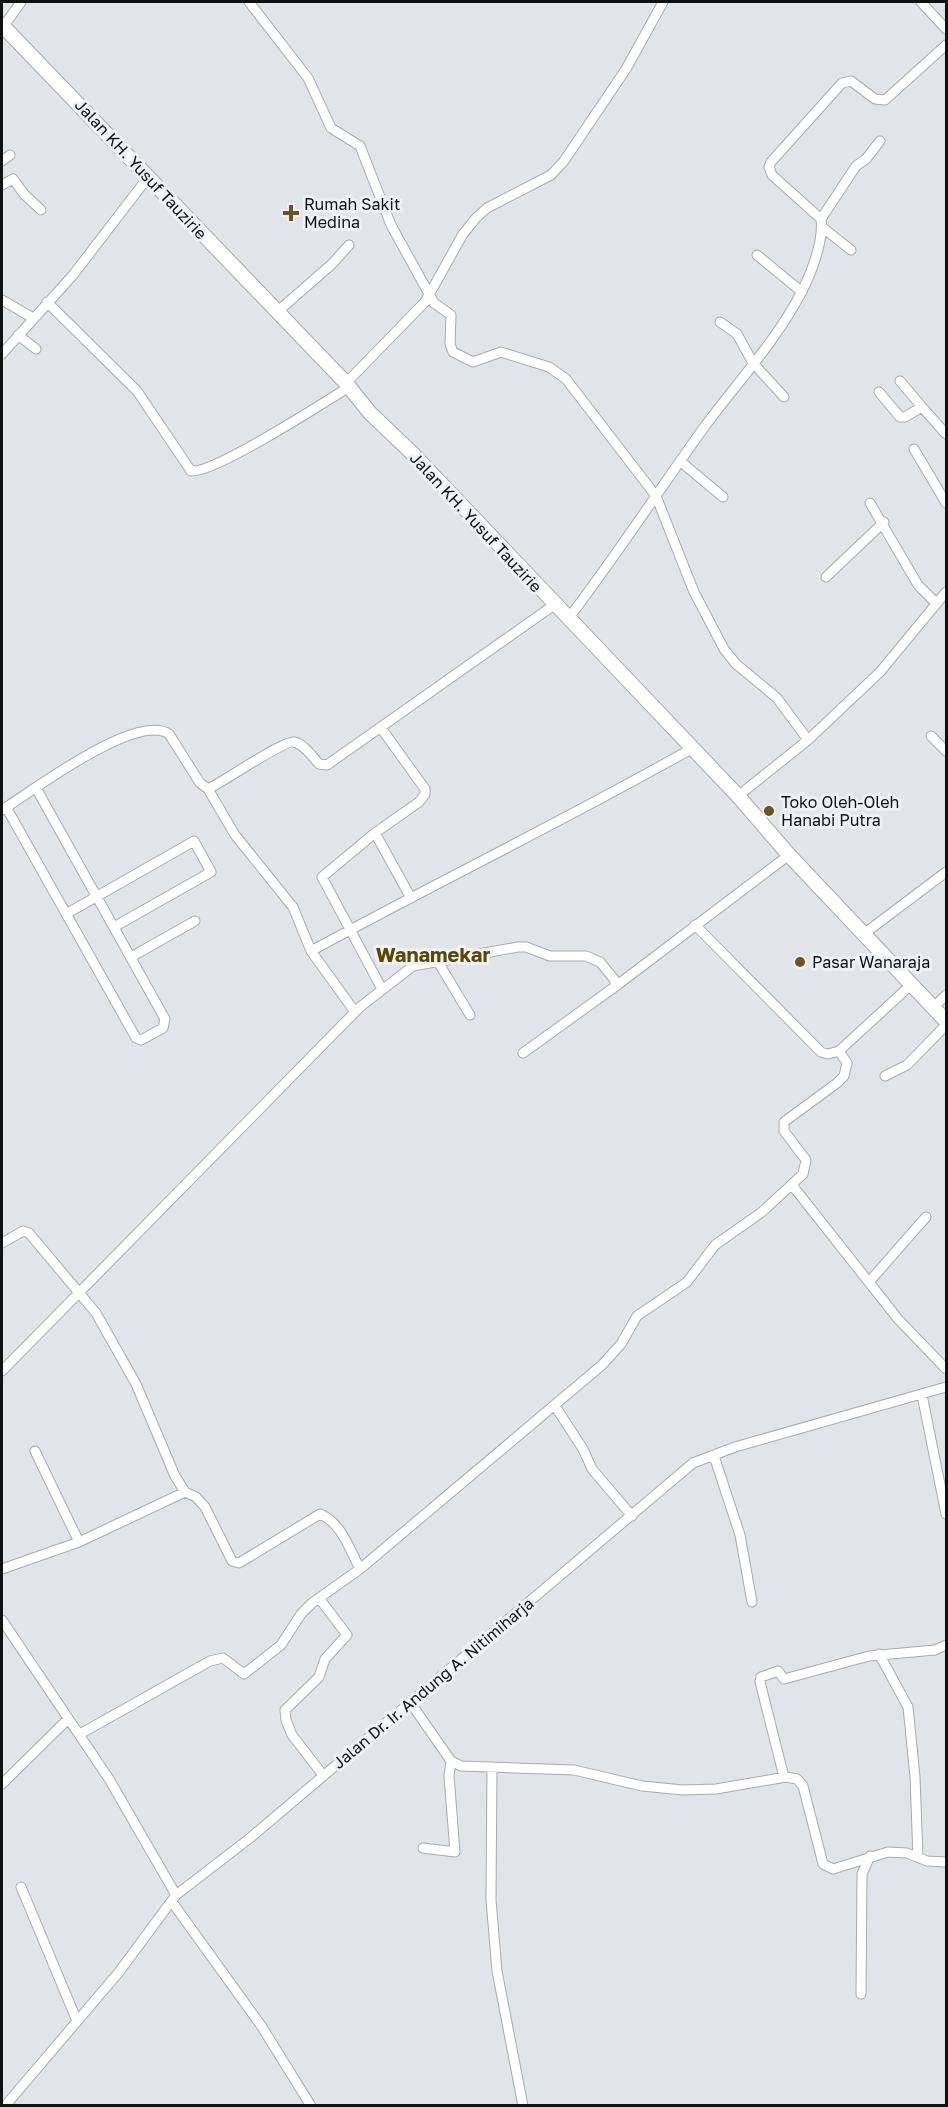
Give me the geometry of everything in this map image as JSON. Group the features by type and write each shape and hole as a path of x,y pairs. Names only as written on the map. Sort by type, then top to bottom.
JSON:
{"main road":[{"name":"Jalan KH. Yusuf Tauzirie","path":"2,26 149,176 347,385 370,413 693,748 789,855 913,983 946,1023"}],"street":[{"path":"2,26 21,2"},
{"path":"249,2 308,78 331,128 360,146 391,225 429,295 437,306 451,315 450,344 458,356 476,361 501,352 558,371 602,424 656,496 694,592 724,649 735,664 777,698 808,740"},
{"path":"47,302 137,391 191,471 201,470 246,447 347,385 429,295 463,234 476,218 487,208 551,175 564,161 626,69 663,2"},
{"path":"921,2 946,29"},
{"path":"851,250 772,175 769,167 771,162 842,83 851,81 875,99 885,100 946,45"},
{"path":"568,619 620,551 680,461 753,363 802,292 821,223 856,166 866,159 880,141"},
{"path":"2,354 73,275 149,176"},
{"path":"2,185 13,179 24,194 41,210"},
{"path":"277,312 332,264 349,245"},
{"path":"757,255 802,292"},
{"path":"2,300 33,318"},
{"path":"720,322 737,334 753,363 784,397"},
{"path":"18,335 36,349"},
{"path":"900,381 945,429"},
{"path":"879,392 900,417 905,417 922,407"},
{"path":"914,449 946,503"},
{"path":"680,461 723,497"},
{"path":"738,796 808,740 880,672 942,600 918,585 884,522 870,503"},
{"path":"826,577 884,522"},
{"path":"208,789 284,743 298,743 318,764 324,765 381,728 554,605"},
{"path":"381,728 425,789 425,794 419,802 375,833 322,876 349,931 382,989"},
{"path":"36,788 166,1024 141,1040 132,1032 4,809 83,756 116,741 158,729 169,734 196,777 208,789 235,835 293,907 311,951 355,1012"},
{"path":"931,736 946,751"},
{"path":"311,951 592,806 693,748"},
{"path":"375,833 411,898"},
{"path":"66,914 194,841 211,872 114,927"},
{"path":"523,1053 789,855"},
{"path":"865,933 946,872"},
{"path":"130,957 195,921"},
{"path":"695,925 821,1052 828,1054 839,1051 913,983"},
{"path":"2,1371 355,1012 413,966 526,947 550,956 586,956 600,962 614,979 616,986"},
{"path":"438,962 470,1015"},
{"path":"934,1007 946,995"},
{"path":"885,1076 907,1065 946,1023"},
{"path":"80,1734 220,1657 242,1673 246,1673 281,1646 301,1614 319,1598 360,1569 613,1355 637,1316 687,1282 715,1245 762,1212 803,1174 806,1160 784,1131 783,1126 788,1118 844,1076 846,1063 839,1051"},
{"path":"792,1185 898,1319 946,1369"},
{"path":"868,1282 926,1217"},
{"path":"2,1243 23,1232 29,1233 96,1313 118,1349 184,1492 196,1497 205,1507 235,1563 239,1563 320,1514 330,1519 341,1533 360,1569"},
{"name":"Jalan Dr. Ir. Andung A. Nitimiharja","path":"5,2106 152,1931 174,1898 250,1838 693,1463 946,1387"},
{"path":"922,1395 946,1514"},
{"path":"555,1406 583,1449 592,1470 632,1516"},
{"path":"35,1451 79,1542"},
{"path":"714,1456 738,1527 752,1602"},
{"path":"2,1569 79,1542 184,1492"},
{"path":"319,1598 347,1635 325,1659 319,1677 288,1706 285,1715 292,1735 323,1775"},
{"path":"2,1620 80,1734 174,1898 262,2026 311,2106"},
{"path":"784,1778 760,1682 761,1677 778,1671 784,1679 879,1654 935,1650 946,1645"},
{"path":"879,1654 899,1688 910,1718 918,1857"},
{"path":"410,1702 451,1761 462,1766 574,1770 642,1786 683,1790 716,1789 784,1778 797,1779 803,1786 823,1864 827,1868 833,1869 870,1856 907,1853 927,1861 946,1862"},
{"path":"2,1784 68,1719"},
{"path":"423,1848 455,1852 449,1776 451,1761"},
{"path":"492,1767 491,1900 497,1971 523,2106"},
{"path":"861,1994 862,1874 870,1856"},
{"path":"21,1887 77,2021"}],"place":[{"name":"Rumah Sakit Medina","path":"291,213"},
{"name":"Toko Oleh-Oleh Hanabi Putra","path":"769,811"},
{"name":"Pasar Wanaraja","path":"800,962"}],"district":[{"name":"Wanamekar","path":"433,955"}]}
